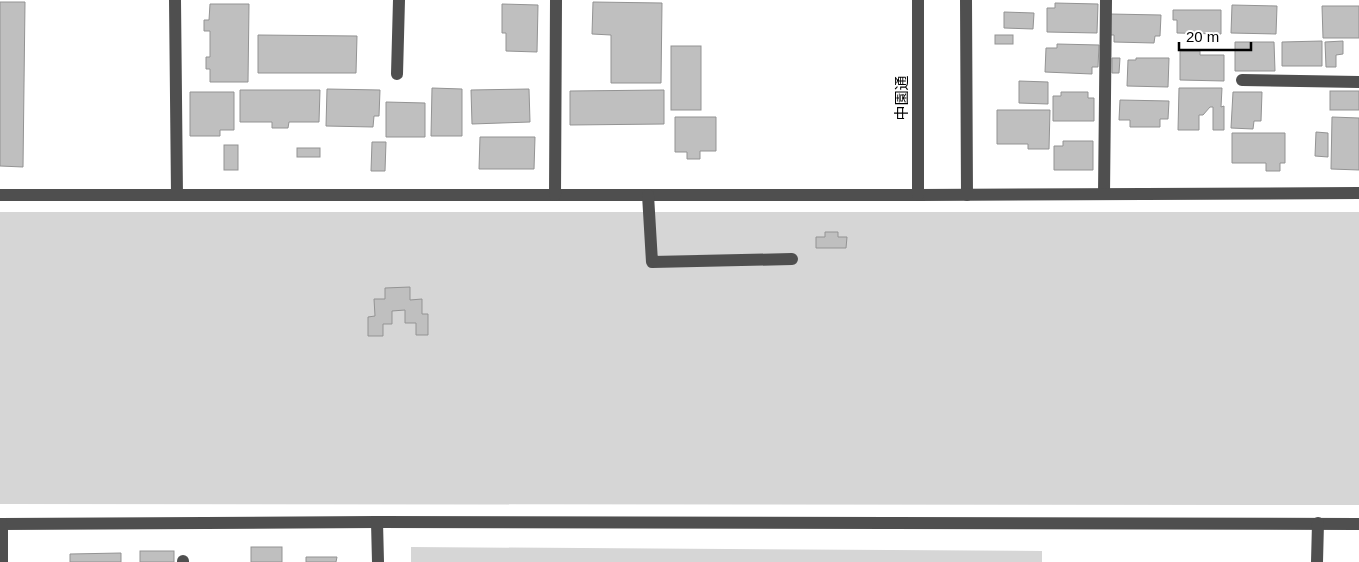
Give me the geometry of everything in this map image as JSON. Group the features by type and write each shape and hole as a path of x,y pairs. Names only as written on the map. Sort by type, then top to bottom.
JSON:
{"street":[{"path":"175,0 177,195"},
{"path":"397,74 398,0"},
{"path":"555,195 556,0"},
{"name":"中園通","path":"918,0 918,195"},
{"path":"966,0 967,195"},
{"path":"1104,194 1106,0"},
{"path":"1242,80 1359,82"},
{"path":"0,195 1359,194"},
{"path":"648,195 652,262 792,259"},
{"path":"377,522 378,562"},
{"path":"2,562 1,524 377,522 1359,524"},
{"path":"1318,523 1318,562"}],"shaded area":[{"path":"0,212 1359,212 1359,505 0,504"},
{"path":"411,547 1042,551 1042,562 411,562"}],"building":[{"path":"0,2 25,2 23,167 0,166"},
{"path":"593,2 662,3 661,83 611,83 611,35 592,34"},
{"path":"1055,3 1098,4 1097,33 1047,32 1047,8 1055,8"},
{"path":"210,4 249,4 248,82 210,82 210,69 206,69 206,57 210,57 210,31 204,31 204,20 209,20"},
{"path":"502,4 538,5 537,52 506,51 506,33 502,33"},
{"path":"1232,5 1277,6 1276,34 1231,33"},
{"path":"1322,6 1359,6 1359,38 1323,38"},
{"path":"1173,10 1221,10 1221,34 1177,33 1177,20 1173,20"},
{"path":"1004,12 1034,13 1033,29 1004,28"},
{"path":"1110,14 1161,15 1160,36 1155,36 1154,43 1114,42 1114,35 1109,35"},
{"path":"258,35 357,36 356,73 258,73"},
{"path":"995,35 1013,35 1013,44 995,44"},
{"path":"1322,41 1322,66 1282,66 1282,42"},
{"path":"1343,41 1343,54 1336,55 1336,67 1326,67 1325,42"},
{"path":"1235,42 1274,42 1275,71 1235,71"},
{"path":"1057,44 1099,45 1098,67 1092,67 1092,74 1045,72 1046,48 1057,48"},
{"path":"671,46 701,46 701,110 671,110"},
{"path":"1180,51 1200,51 1200,55 1224,55 1224,81 1180,80"},
{"path":"1112,58 1120,58 1119,73 1112,73"},
{"path":"1136,58 1169,58 1168,87 1127,86 1128,60 1136,60"},
{"path":"1019,81 1048,82 1048,104 1019,103"},
{"path":"432,88 462,89 462,136 431,136"},
{"path":"1179,88 1222,88 1221,107 1224,106 1224,130 1213,130 1213,107 1210,107 1203,115 1199,115 1199,130 1178,130"},
{"path":"327,89 380,90 379,116 374,116 373,127 326,126"},
{"path":"529,89 530,122 472,124 471,90"},
{"path":"240,90 320,90 319,122 289,122 288,128 272,128 272,122 240,122"},
{"path":"664,90 664,124 570,125 570,91"},
{"path":"1330,91 1359,91 1359,110 1330,110"},
{"path":"190,92 234,92 234,130 220,130 220,136 190,136"},
{"path":"1061,92 1088,92 1088,98 1094,98 1094,121 1053,121 1053,96 1061,96"},
{"path":"1233,92 1262,92 1261,121 1254,121 1253,129 1231,128"},
{"path":"1120,100 1169,101 1168,119 1160,119 1160,127 1130,127 1130,120 1119,120"},
{"path":"386,102 425,103 425,137 386,137"},
{"path":"997,110 1050,110 1049,149 1028,149 1028,144 997,144"},
{"path":"675,117 716,117 716,151 700,151 700,159 687,159 687,152 675,152"},
{"path":"1332,117 1359,118 1359,170 1331,169"},
{"path":"1316,132 1328,133 1328,157 1315,156"},
{"path":"1232,133 1285,133 1285,163 1280,163 1280,171 1266,171 1266,163 1232,163"},
{"path":"480,137 535,137 534,169 479,169"},
{"path":"1063,141 1093,141 1093,170 1054,170 1054,146 1063,146"},
{"path":"372,142 386,142 385,171 371,171"},
{"path":"224,145 238,145 238,170 224,170"},
{"path":"297,148 320,148 320,157 297,157"},
{"path":"825,232 838,232 838,237 847,237 846,248 816,248 816,237 825,237"},
{"path":"410,287 410,300 422,299 422,314 428,314 428,335 416,335 416,323 405,323 405,310 392,311 392,324 383,324 383,336 368,336 368,317 375,316 374,299 385,299 385,288"},
{"path":"251,547 282,547 282,562 251,562"},
{"path":"140,551 174,551 174,562 140,562"},
{"path":"121,553 121,562 70,562 70,554"},
{"path":"306,557 337,557 336,562 306,562"}]}
